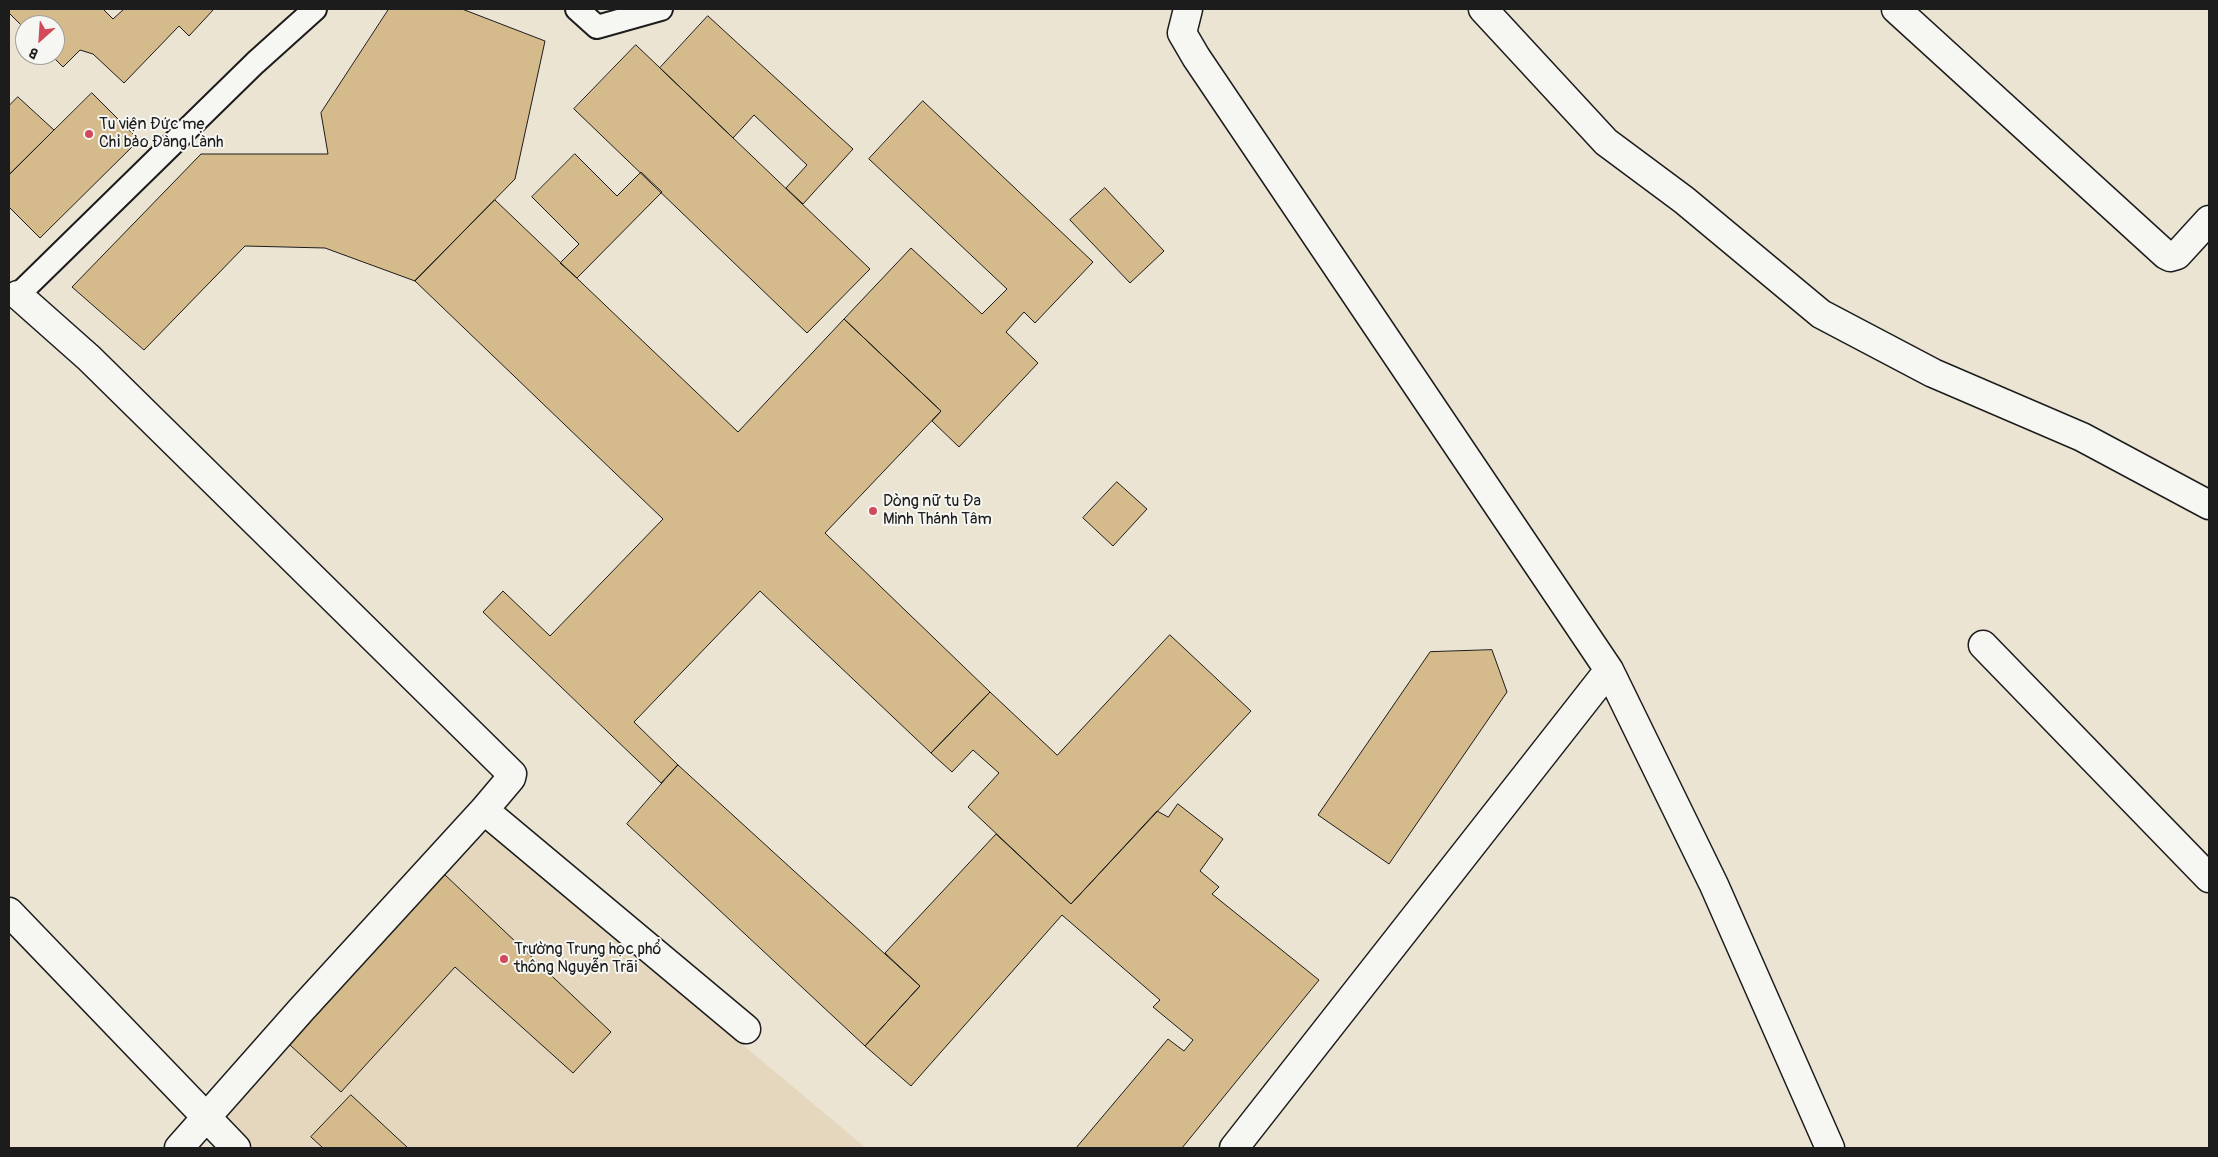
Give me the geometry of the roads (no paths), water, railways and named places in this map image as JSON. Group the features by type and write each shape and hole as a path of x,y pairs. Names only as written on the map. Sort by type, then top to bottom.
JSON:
{"street":[{"path":"1188,9 1182,33 1196,58 1609,670 1714,885 1830,1148"},
{"path":"1484,9 1606,142 1684,200 1821,314 1933,373 2082,437 2209,505"},
{"path":"1896,9 2166,255 2173,257 2177,255 2209,220"},
{"path":"18,295 89,358 512,774 511,778 484,810 301,1010 179,1148"},
{"path":"1983,645 2209,878"},
{"path":"1234,1148 1609,670"},
{"path":"484,810 746,1030"},
{"path":"9,912 236,1148"}],"lane":[{"path":"18,295 248,70 315,9"},
{"path":"577,9 597,27 661,9"}],"place":[{"name":"Tu viện Đức mẹ Chỉ bảo Đàng Lành","path":"89,134"},
{"name":"Dòng nữ tu Đa Minh Thánh Tâm","path":"873,511"},
{"name":"Trường Trung học phổ thông Nguyễn Trãi","path":"504,959"}]}
